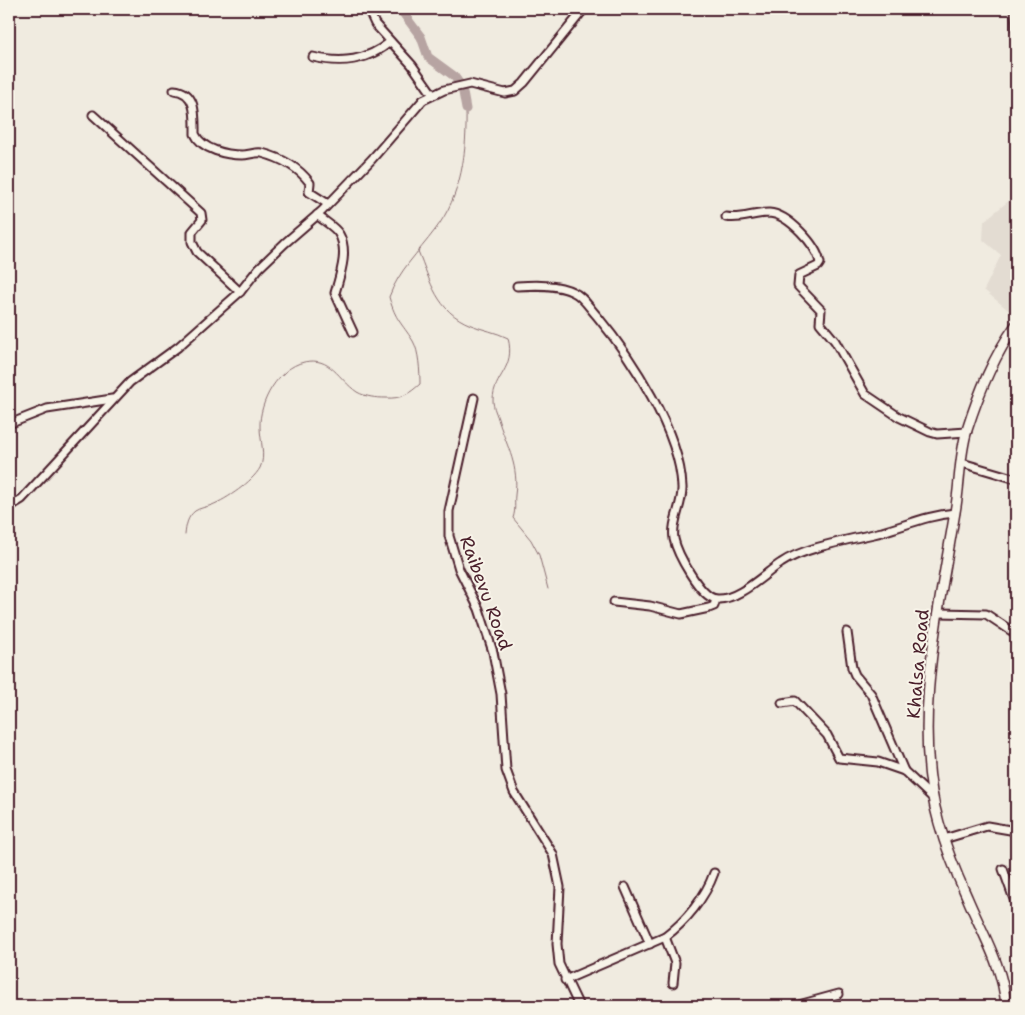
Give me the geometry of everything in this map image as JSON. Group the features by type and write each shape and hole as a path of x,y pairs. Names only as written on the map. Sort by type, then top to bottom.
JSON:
{"main road":[{"name":"Khalsa Road","path":"1006,1006 1004,988 997,961 967,898 944,839 934,798 928,742 929,693 966,432 984,382 1000,348 1016,325"}],"street":[{"path":"368,9 376,24 412,65 433,95"},
{"path":"9,507 28,494 130,382 178,347 240,292 259,268 317,215 377,153 417,106 433,95 470,84 505,93 519,88 584,9"},
{"path":"1015,9 1016,29"},
{"path":"313,57 329,61 356,60 390,42"},
{"path":"174,90 186,94 192,101 196,121 194,134 203,144 220,152 243,155 262,153 290,164 309,182 309,192 328,204"},
{"path":"93,115 201,213 202,220 192,232 194,247 240,292"},
{"path":"726,217 737,218 770,213 788,221 802,233 815,251 820,263 799,276 798,286 821,310 820,323 835,341 864,394 899,417 930,432 938,434 966,432"},
{"path":"317,215 338,232 344,246 342,270 335,292 352,332"},
{"path":"517,286 531,285 574,292 603,324 622,350 653,400 676,456 682,487 681,502 674,524 676,545 685,564 702,590 716,599"},
{"name":"Raibevu Road","path":"474,398 449,511 449,536 459,569 479,609 493,652 501,694 506,770 514,792 553,854 560,887 557,955 565,980 579,1006"},
{"path":"9,424 47,409 114,399"},
{"path":"962,462 1016,479"},
{"path":"716,599 745,589 779,564 796,555 889,530 930,516 955,513"},
{"path":"614,602 650,606 681,614 714,606 716,599"},
{"path":"939,613 986,614 1016,634"},
{"path":"847,632 852,668 855,675 871,694 904,771"},
{"path":"782,703 795,701 827,735 836,755 842,759 878,762 904,771 934,798"},
{"path":"944,839 987,826 1016,830"},
{"path":"1003,869 1016,905"},
{"path":"565,980 650,944 665,937 679,927 708,888 714,873"},
{"path":"625,887 650,944"},
{"path":"665,937 675,963 673,982"},
{"path":"795,1006 839,994"}],"shaded area":[{"path":"1016,195 1016,311 1013,314 984,290 1001,255 983,240 984,221"}],"waterway":[{"path":"400,9 421,37 428,57 454,76 462,87 466,109"},
{"path":"185,535 187,522 192,513 232,494 251,479 260,468 263,458 260,427 263,407 272,387 278,379 295,365 304,362 321,362 328,365 357,392 375,397 400,397 420,384 417,350 397,316 389,297 403,270 444,217 457,188 464,157 466,109"},
{"path":"418,251 436,294 450,312 471,325 508,338 509,357 507,365 496,385 493,403 514,466 516,485 513,518 531,540 539,555 548,589"}]}
